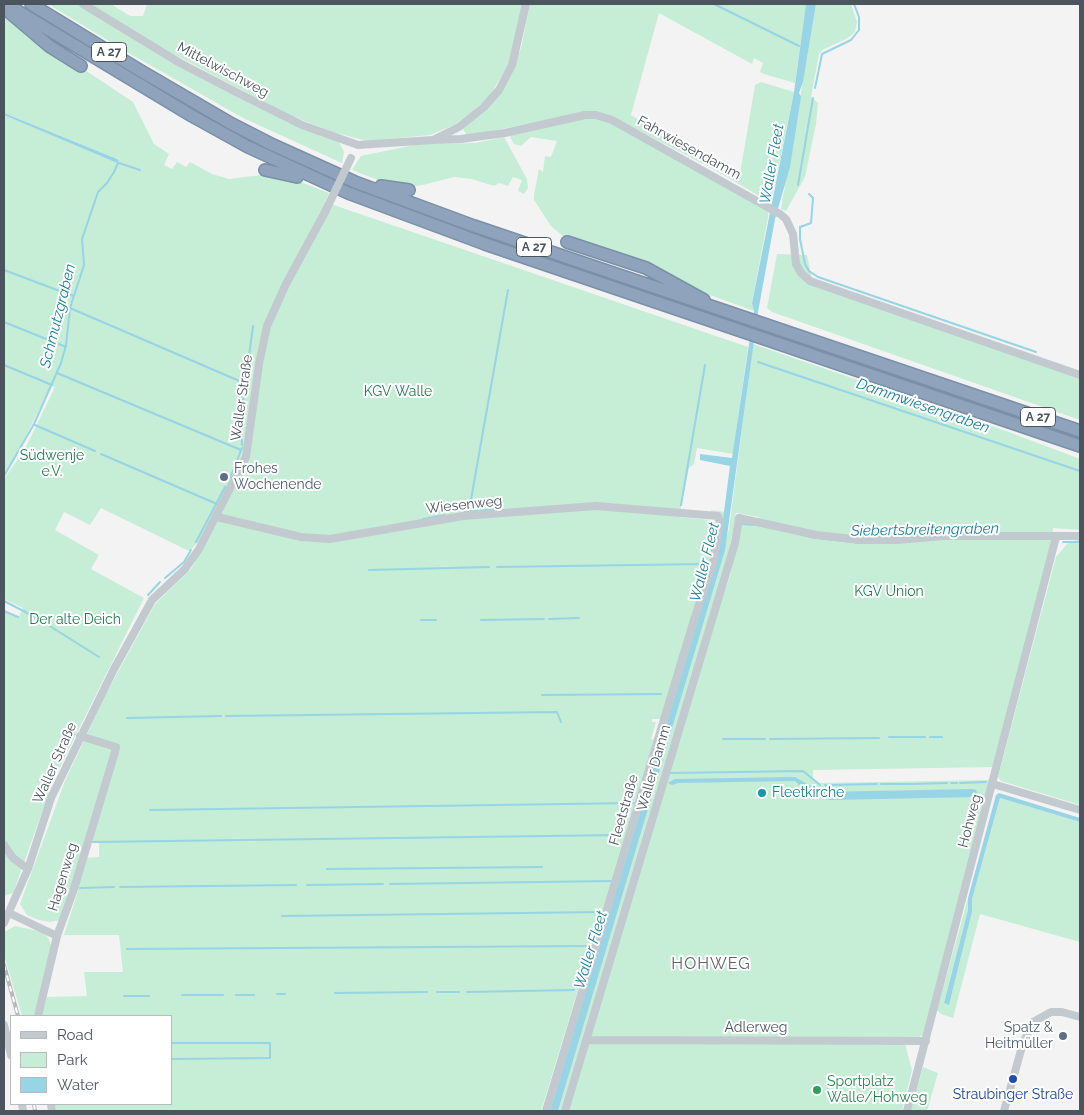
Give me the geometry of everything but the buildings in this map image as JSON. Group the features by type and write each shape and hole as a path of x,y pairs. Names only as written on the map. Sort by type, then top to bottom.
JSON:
{"highway":[{"name":"A 27","path":"6,4 248,147 327,184 485,244 1080,446"},
{"name":"A 27","path":"31,4 232,124 273,145 355,182 474,226 1080,431"},
{"path":"4,7 49,46 81,66"},
{"path":"264,170 327,184"},
{"path":"355,182 409,190"},
{"path":"567,242 646,268 695,294 715,308"}],"street":[{"name":"Mittelwischweg","path":"83,4 180,63 238,93 302,125 358,145"},
{"path":"358,145 433,140 458,127 484,107 506,78 518,44 526,4"},
{"name":"Fahrwiesendamm","path":"433,140 461,139 596,115 612,120 780,214 786,219 793,234 796,264 801,273 810,281 1080,375"},
{"path":"458,127 461,139"},
{"name":"Waller Straße","path":"4,923 28,869 51,798 80,736 149,603 185,569 216,517 246,457 259,364 267,326 286,284 325,212 358,145"},
{"name":"Wiesenweg","path":"216,517 301,536 330,539 463,516 596,506 718,516"},
{"name":"Fleetstraße","path":"546,1111 694,620 713,563 720,523 718,516"},
{"name":"Waller Damm","path":"565,1111 735,543 739,518 816,535 862,540 897,540 943,536 1056,537"},
{"path":"1056,537 1080,536"},
{"name":"Hohweg","path":"907,1111 1056,537"},
{"name":"Hagenweg","path":"38,1015 57,936 73,892 116,747 80,736"},
{"path":"993,784 1080,810"},
{"path":"4,845 13,858 28,869"},
{"path":"9,913 57,936"},
{"path":"1004,1111 1023,1043 1033,1022 1051,1012 1062,1012 1080,1017"},
{"path":"4,1025 10,1051"},
{"name":"Adlerweg","path":"586,1040 926,1041"}],"green space":[{"path":"48,4 77,4 175,63 338,140 344,152 342,163 243,118 127,52"},
{"path":"90,4 111,4 130,16 143,16 147,4 523,4 513,54 507,67 489,97 471,113 454,125 430,135 367,141 333,132 289,115 145,39"},
{"path":"530,4 806,4 795,83 760,72 763,63 754,58 752,64 659,13 631,115 653,128 655,126 674,135 716,162 717,160 740,174 755,85 761,82 794,92 771,203 715,170 628,125 592,111 467,136 463,129 466,124 509,78 521,48"},
{"path":"816,4 851,4 857,22 855,32 846,39 822,50 819,54 811,97 818,103 816,124 805,177 786,211 781,209"},
{"path":"4,16 133,102 154,144 169,154 164,165 172,169 177,162 186,167 190,162 212,174 229,179 261,175 288,177 329,193 325,202 748,347 733,454 697,448 694,464 689,468 679,517 710,520 717,523 710,562 661,719 652,719 652,722 656,722 651,739 654,740 541,1111 56,1111 55,1105 172,1105 172,1015 41,1015 47,997 87,996 84,972 123,972 119,935 64,935 78,891 77,886 85,858 99,857 99,841 85,841 61,920 50,922 39,920 27,915 20,904 65,781 106,694 155,604 191,569 223,511 218,507 199,541 189,551 101,508 90,525 64,512 55,530 99,555 91,569 144,598 54,779 13,893 4,896 4,612 18,618 23,608 4,599 4,479 25,449 55,387 51,385 21,446 4,474 4,115 118,161 4,113"},
{"path":"591,116 606,120 769,212 752,302 754,311 699,291 630,259 564,237 551,226 534,200 534,195 539,169 543,172 545,156 551,157 557,141 531,137 521,146 514,144 510,137 513,133"},
{"path":"504,137 527,179 528,188 524,194 518,191 522,180 513,177 508,186 499,183 494,186 472,179 454,177 409,187 388,184 352,170 361,156 419,144 475,143"},
{"path":"777,254 807,255 812,279 1080,379 1080,420 772,312 767,308"},
{"name":"KGV Union","path":"753,344 1006,431 1080,459 1080,530 1053,528 1052,541 995,767 813,770 813,778 819,783 991,780 923,1035 905,1044 912,1070 902,1111 569,1111 711,630 730,576 741,522 758,525 759,517 736,513 729,551 562,1111 558,1111 729,529"},
{"path":"711,510 725,512 719,550 583,1008 550,1111 548,1111 722,524 711,513"},
{"path":"1080,539 1080,805 1001,781 998,777 1056,557 1068,543"},
{"path":"1000,798 1080,822 1080,942 980,914 953,1018 941,1014 937,1010 968,898 968,910 944,1003 949,1004 972,912 972,899"},
{"path":"15,926 43,932 49,939 52,949 34,1015 22,1015 4,955 4,932"},
{"path":"923,1067 938,1073 927,1111 911,1111"}],"water":[{"path":"806,4 816,4 803,82 799,93 801,97 790,167 775,219 758,312 725,550 558,1111 550,1111 719,550 730,466 700,460 700,454 732,458 754,311 752,303 794,92"},
{"path":"4,113 119,161 115,162 4,115"},
{"path":"795,777 821,792 973,789 976,790 978,795 976,797 829,800 811,795 795,781 678,783 672,785 668,783 675,779"},
{"path":"999,793 1080,818 1080,822 1000,798 972,899 972,912 949,1005 944,1003 968,910 968,898 996,795"}],"waterway":[{"path":"714,4 799,46"},
{"path":"815,88 822,54 851,40 859,30 859,17 854,4"},
{"path":"798,185 813,98"},
{"name":"Schmutzgraben","path":"4,476 34,424 61,363 66,345 70,308 84,265 82,239 98,192 107,183 118,163 115,160"},
{"path":"119,163 140,170"},
{"path":"809,194 813,198 811,223 800,227 800,239 805,264 809,271 818,277 1036,352"},
{"path":"4,270 73,296"},
{"path":"469,511 508,290"},
{"path":"70,308 244,383"},
{"path":"4,322 66,347"},
{"path":"242,445 241,416 253,326"},
{"name":"Dammwiesengraben","path":"758,362 1080,471"},
{"path":"4,365 52,385"},
{"path":"681,505 705,365"},
{"path":"57,373 241,450"},
{"path":"35,425 95,451"},
{"path":"230,478 242,448"},
{"path":"101,454 217,504"},
{"path":"196,542 225,487"},
{"path":"464,512 499,509"},
{"path":"423,519 445,515"},
{"name":"Siebertsbreitengraben","path":"743,524 753,525"},
{"name":"Siebertsbreitengraben","path":"809,537 861,543"},
{"name":"Siebertsbreitengraben","path":"1063,542 1080,542"},
{"path":"165,578 184,562 191,550"},
{"name":"Waller Fleet","path":"497,567 706,564"},
{"path":"369,570 489,567"},
{"path":"148,595 160,582"},
{"path":"4,601 37,618 99,657"},
{"path":"4,611 18,617"},
{"path":"549,619 579,618"},
{"path":"481,620 544,619"},
{"path":"421,620 436,620"},
{"path":"542,695 661,694"},
{"path":"226,716 557,712 561,722"},
{"path":"127,718 221,716"},
{"path":"889,737 925,737"},
{"path":"930,737 942,737"},
{"path":"770,739 879,738"},
{"path":"723,739 765,739"},
{"path":"671,773 803,771 820,785"},
{"path":"960,783 986,782"},
{"path":"914,784 947,783"},
{"path":"951,783 957,783"},
{"path":"831,785 877,784"},
{"path":"881,784 888,784"},
{"path":"889,784 913,784"},
{"path":"150,810 634,803"},
{"path":"93,842 622,835"},
{"path":"327,869 542,867"},
{"path":"390,884 612,881"},
{"path":"307,885 383,884"},
{"path":"120,887 296,885"},
{"path":"80,888 114,887"},
{"name":"Waller Fleet","path":"282,916 601,912"},
{"name":"Waller Fleet","path":"127,949 592,946"},
{"name":"Waller Fleet","path":"467,992 574,990"},
{"path":"335,993 427,992"},
{"path":"437,992 459,992"},
{"path":"277,994 285,994"},
{"path":"182,995 223,995"},
{"path":"236,995 254,995"},
{"path":"124,996 149,996"},
{"path":"172,1043 270,1043 270,1058 172,1059"}],"railway":[{"path":"4,965 18,1015"},
{"path":"34,1105 35,1111"}],"place":[{"name":"Frohes Wochenende","path":"224,477"},
{"name":"Fleetkirche","path":"762,793"},
{"name":"Spatz & Heitmüller","path":"1063,1036"},
{"name":"Straubinger Straße","path":"1013,1079"},
{"name":"Sportplatz Walle/Hohweg","path":"817,1090"}],"district":[{"name":"HOHWEG","path":"711,964"}],"park label":[{"name":"KGV Walle","path":"398,392"},
{"name":"Südwenje e.V.","path":"52,464"},
{"name":"Der alte Deich","path":"75,620"}]}
